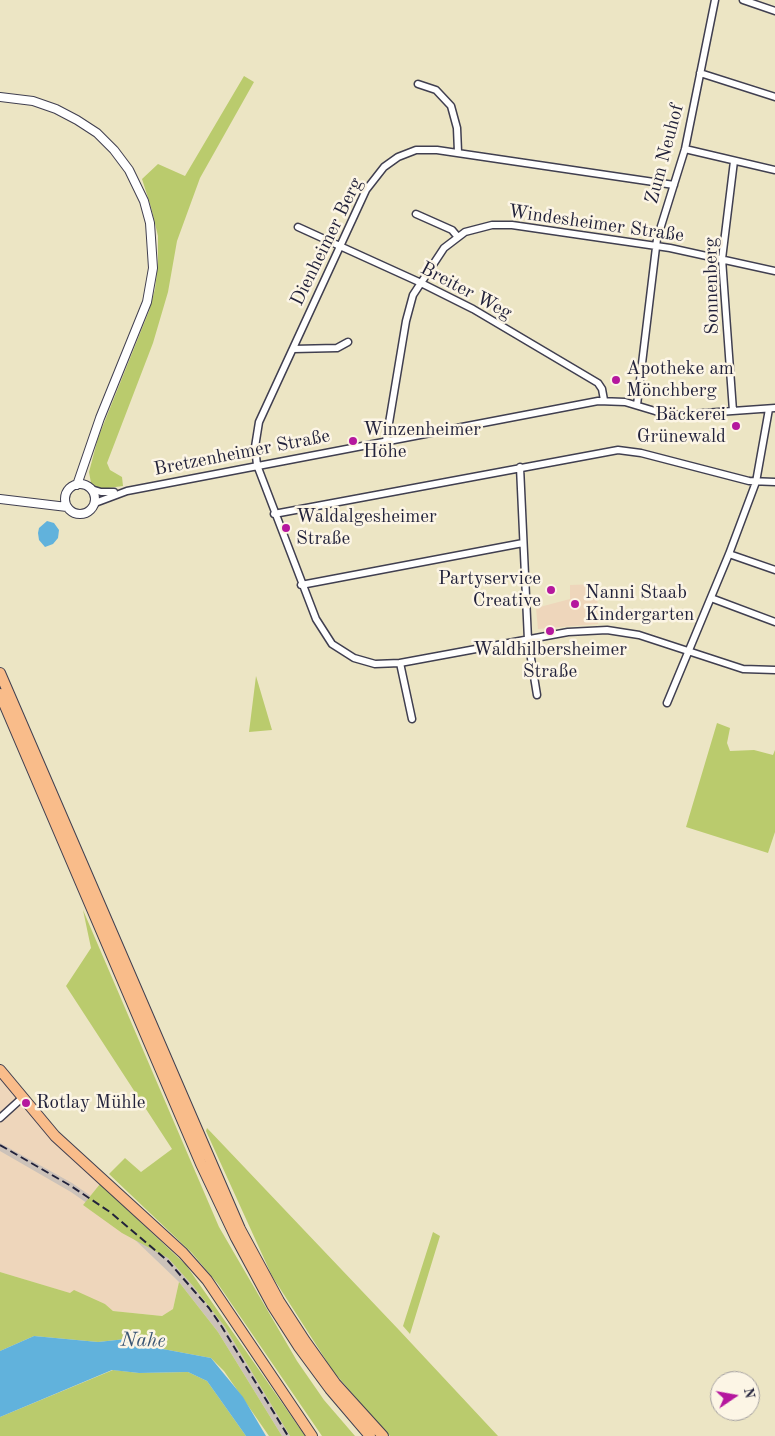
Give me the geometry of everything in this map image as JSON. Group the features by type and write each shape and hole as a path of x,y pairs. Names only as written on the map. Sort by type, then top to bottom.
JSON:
{"main road":[{"path":"0,673 240,1230 279,1301 305,1341 335,1383 383,1436"},
{"path":"0,694 201,1164 236,1238 272,1305 299,1347 330,1389 370,1436"},
{"path":"0,1070 43,1124 183,1253 207,1280 312,1436"}],"street":[{"name":"Zum Neuhof","path":"636,405 656,247 685,149 714,0"},
{"path":"743,0 775,11"},
{"path":"700,73 775,97"},
{"path":"418,84 436,90 451,106 457,128 458,152"},
{"path":"0,97 33,101 56,109 77,120 97,134 114,150 129,170 148,212 153,246 150,291 90,446 77,485"},
{"path":"685,149 775,170"},
{"name":"Dienheimer Berg","path":"257,465 255,447 260,422 339,246 366,190 384,167 398,157 416,150 458,152 674,186"},
{"name":"Sonnenberg","path":"733,411 722,259 734,160"},
{"path":"416,214 452,230 457,236"},
{"name":"Windesheimer Straße","path":"386,441 406,321 413,295 419,282 444,248 457,236 483,226 502,225 656,247 775,271"},
{"name":"Breiter Weg","path":"298,227 419,282 472,309 598,383 602,389 604,400"},
{"path":"293,349 337,348 348,342"},
{"name":"Bretzenheimer Straße","path":"94,503 127,491 604,400 636,405 672,414 772,409"},
{"path":"667,702 690,652 756,482 772,409"},
{"path":"0,499 67,507 74,513 83,514 89,511 94,503 86,470 90,446"},
{"path":"274,514 608,451 626,450 756,482 775,482"},
{"path":"257,465 274,514 316,619 332,644 348,655 365,662 375,664 400,663 581,631 614,630 640,635 743,669 775,670"},
{"path":"520,467 528,640 537,695"},
{"path":"67,507 66,496 69,489 77,485 89,488"},
{"name":"Bretzenheimer Straße","path":"89,488 101,492 127,491"},
{"path":"39,503 66,496"},
{"path":"302,585 523,543"},
{"path":"729,554 775,570"},
{"path":"711,598 775,622"},
{"path":"400,663 412,719"},
{"path":"0,1118 22,1098"}],"shaded area":[{"name":"Nanni Staab Kindergarten","path":"597,584 598,624 538,629 536,608 570,599 570,585"},
{"path":"0,1064 54,1130 106,1177 83,1205 134,1239 179,1282 173,1309 162,1316 113,1311 105,1304 0,1272"},
{"path":"0,1143 72,1183 111,1210 168,1258 225,1327 290,1436 282,1436 218,1332 179,1282 134,1239 107,1217 71,1192 0,1151"}],"green space":[{"path":"244,76 254,82 200,178 177,241 168,292 153,343 107,463 110,470 122,477 123,486 101,489 95,487 91,483 89,472 98,438 149,311 155,289 158,263 158,236 142,179 158,164 185,176"},
{"path":"256,676 272,730 249,732"},
{"path":"717,723 730,728 727,743 730,751 754,750 773,755 775,750 775,832 768,853 686,827"},
{"path":"83,910 219,1227 297,1361 324,1400 355,1436 322,1436 218,1284 192,1253 109,1174 125,1158 141,1172 172,1149 66,986 91,948"},
{"path":"207,1128 498,1436 390,1436 382,1428 333,1371 272,1276 206,1131"},
{"path":"100,1184 186,1265 305,1436 290,1436 225,1327 168,1258 122,1233 83,1205"},
{"path":"433,1232 440,1236 410,1334 403,1326"},
{"path":"0,1272 70,1293 74,1290 105,1304 113,1311 162,1316 173,1309 179,1282 218,1332 282,1436 269,1436 224,1371 211,1358 152,1347 135,1338 98,1342 34,1336 0,1351"},
{"path":"113,1370 139,1373 188,1372 207,1381 246,1436 0,1436 0,1417"}],"water":[{"path":"47,521 54,523 59,530 58,538 53,544 45,547 39,540 38,533 39,528"},
{"path":"34,1336 98,1342 135,1338 152,1347 211,1358 243,1397 266,1436 246,1436 207,1381 188,1372 139,1373 112,1370 0,1417 0,1351"}],"railway":[{"path":"0,1145 71,1186 110,1212 168,1261 209,1308 288,1436"}],"place":[{"name":"Apotheke am Mönchberg","path":"616,380"},
{"name":"Bäckerei Grünewald","path":"736,426"},
{"name":"Winzenheimer Höhe","path":"353,441"},
{"name":"Waldalgesheimer Straße","path":"286,528"},
{"name":"Partyservice Creative","path":"551,590"},
{"name":"Nanni Staab Kindergarten","path":"575,604"},
{"name":"Waldhilbersheimer Straße","path":"550,631"},
{"name":"Rotlay Mühle","path":"26,1103"}],"water label":[{"name":"Nahe","path":"143,1341"}]}
